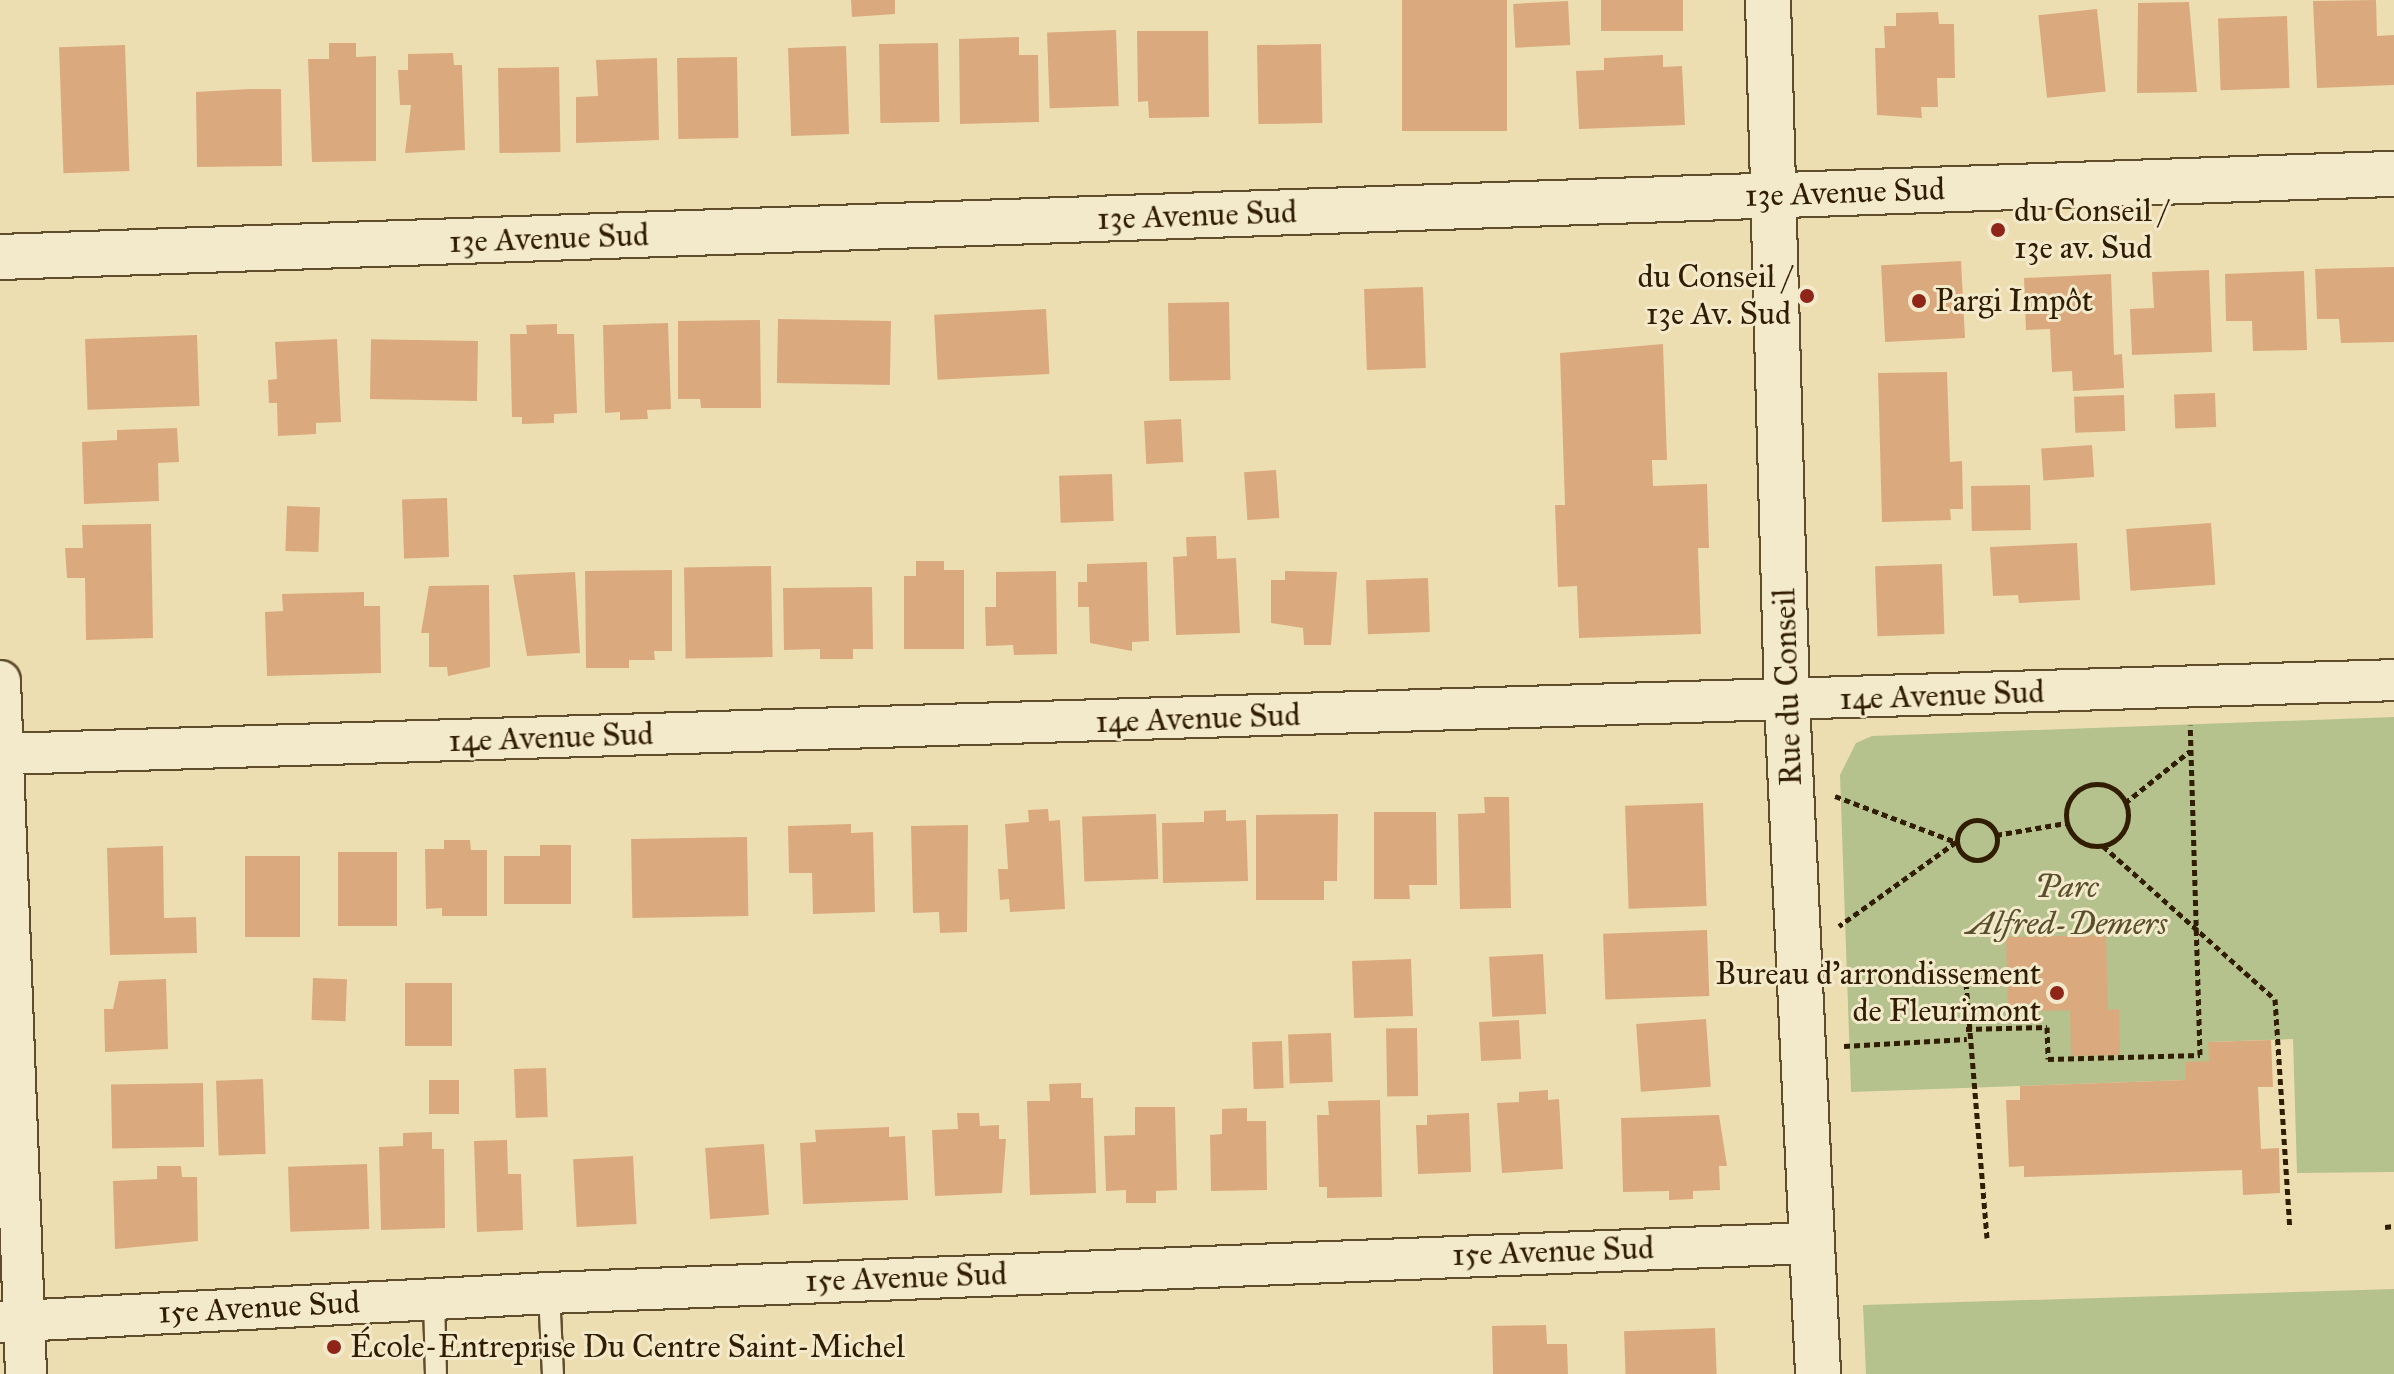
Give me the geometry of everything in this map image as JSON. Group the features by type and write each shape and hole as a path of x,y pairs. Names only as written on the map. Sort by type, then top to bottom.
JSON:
{"main road":[{"name":"Rue du Conseil","path":"1768,0 1787,701 1818,1374"},
{"name":"13e Avenue Sud","path":"0,257 2394,174"}],"street":[{"name":"14e Avenue Sud","path":"3,754 2394,680"},
{"path":"0,681 12,1321 26,1374"},
{"name":"15e Avenue Sud","path":"12,1321 549,1293 1812,1243"}],"lane":[{"path":"549,1293 553,1374"},
{"path":"434,1299 436,1374"}],"path":[{"path":"1966,1029 2047,1027 2048,1059 2200,1055 2189,687"},
{"path":"2125,803 2191,751"},
{"path":"1791,780 1956,842 1966,857 1985,859 1996,835"},
{"path":"2066,823 2072,796 2082,787 2109,786 2125,803 2127,826 2103,846"},
{"path":"1799,954 1956,842 1973,820 1984,821 1996,835"},
{"path":"1996,835 2066,823"},
{"path":"2066,823 2081,841 2103,846 2275,999 2281,1017 2290,1229"},
{"path":"1987,1238 1978,1088 1969,1072 1966,982 2007,977"},
{"path":"1803,1048 1967,1039"},
{"path":"2385,1227 2394,1226"}],"green space":[{"name":"Parc Alfred-Demers","path":"2394,717 2394,1172 2297,1173 2293,1039 2209,1042 2209,1061 2186,1080 1851,1092 1840,775 1856,743 1872,736"},
{"path":"2394,1289 2394,1374 1866,1374 1863,1305"}],"building":[{"path":"851,0 895,0 895,14 852,17"},
{"path":"1402,0 1507,0 1507,131 1402,131"},
{"path":"1601,0 1683,0 1683,31 1601,31"},
{"path":"2376,0 2377,36 2394,35 2394,85 2317,88 2313,1"},
{"path":"1568,1 1570,45 1515,48 1513,4"},
{"path":"2189,2 2197,92 2137,93 2138,3"},
{"path":"2097,9 2106,92 2047,98 2038,15"},
{"path":"1938,12 1939,24 1954,24 1955,78 1937,78 1938,107 1921,107 1922,118 1877,115 1875,48 1885,48 1884,26 1896,26 1896,13"},
{"path":"2287,16 2290,88 2221,90 2218,18"},
{"path":"1116,30 1119,106 1050,108 1047,32"},
{"path":"1137,31 1208,31 1209,117 1149,118 1148,101 1138,102"},
{"path":"1019,37 1019,55 1038,55 1039,122 960,124 959,39"},
{"path":"329,43 356,43 356,57 376,56 376,161 312,162 308,59 329,59"},
{"path":"938,43 939,122 880,123 879,44"},
{"path":"1321,44 1322,123 1258,124 1257,45"},
{"path":"125,45 129,171 63,173 59,47"},
{"path":"846,46 849,134 791,136 788,48"},
{"path":"453,53 454,65 462,65 465,150 405,153 411,105 400,105 398,70 408,70 408,54"},
{"path":"1663,55 1663,67 1682,66 1685,125 1579,129 1576,71 1604,70 1604,58"},
{"path":"737,57 738,138 678,139 677,58"},
{"path":"657,58 659,140 576,143 576,97 598,96 596,60"},
{"path":"559,67 560,152 499,153 498,68"},
{"path":"281,89 282,166 197,167 196,92"},
{"path":"1961,261 1965,338 1885,342 1881,265"},
{"path":"2394,267 2394,342 2341,343 2339,319 2317,319 2315,269"},
{"path":"2209,270 2212,352 2132,355 2130,309 2154,308 2152,272"},
{"path":"2304,271 2307,350 2253,351 2252,321 2226,321 2225,274"},
{"path":"2111,274 2114,355 2122,354 2124,388 2073,391 2072,371 2052,372 2050,329 2026,330 2024,278"},
{"path":"1423,287 1426,368 1367,370 1364,289"},
{"path":"1229,302 1230,380 1169,381 1168,303"},
{"path":"1046,309 1049,374 938,380 934,315"},
{"path":"778,319 891,321 890,385 777,383"},
{"path":"760,320 761,408 701,408 700,399 678,399 678,321"},
{"path":"668,323 671,409 647,410 648,419 620,420 620,412 605,413 603,325"},
{"path":"557,324 557,334 574,334 577,413 554,414 554,423 522,424 522,417 512,417 510,334 527,334 526,325"},
{"path":"197,335 199,406 88,410 85,339"},
{"path":"337,339 341,422 316,423 316,434 278,436 277,403 269,403 268,380 277,379 275,342"},
{"path":"371,339 478,341 477,401 370,399"},
{"path":"1663,344 1667,460 1652,460 1653,486 1707,484 1709,548 1698,548 1701,634 1579,638 1577,586 1558,587 1555,505 1565,505 1560,353"},
{"path":"1947,372 1950,462 1962,461 1963,509 1950,509 1951,520 1882,522 1878,373"},
{"path":"2215,393 2216,427 2175,428 2174,394"},
{"path":"2124,395 2125,431 2075,433 2074,397"},
{"path":"1181,419 1183,462 1146,464 1144,421"},
{"path":"177,428 179,462 158,463 159,501 84,504 82,442 117,440 117,430"},
{"path":"2092,445 2094,477 2043,480 2041,449"},
{"path":"1276,470 1279,518 1247,520 1244,472"},
{"path":"1112,474 1114,521 1061,523 1059,476"},
{"path":"2030,485 2031,530 1972,531 1971,486"},
{"path":"447,498 449,557 404,559 402,500"},
{"path":"287,506 320,507 318,552 285,551"},
{"path":"2211,523 2215,585 2131,591 2126,529"},
{"path":"151,524 153,638 86,640 85,578 67,578 65,548 83,548 82,525"},
{"path":"1216,536 1217,559 1236,558 1240,633 1176,635 1173,557 1187,556 1186,537"},
{"path":"2077,543 2080,600 2019,603 2018,595 1993,596 1990,547"},
{"path":"916,561 944,561 944,570 964,570 964,649 904,649 904,576 916,576"},
{"path":"1147,562 1149,641 1132,642 1132,651 1090,643 1089,607 1078,607 1078,582 1087,582 1087,564"},
{"path":"1942,564 1944,634 1877,636 1875,566"},
{"path":"771,566 773,657 686,659 684,568"},
{"path":"672,570 672,651 654,651 655,660 629,660 629,668 586,668 585,571"},
{"path":"1056,571 1057,654 1014,655 1013,645 986,646 985,607 996,607 996,572"},
{"path":"1285,571 1337,572 1331,645 1304,645 1303,628 1271,623 1271,580 1285,580"},
{"path":"575,572 580,653 527,656 513,575"},
{"path":"1428,578 1430,632 1368,634 1366,580"},
{"path":"489,585 490,667 448,676 447,667 429,667 429,633 421,633 429,586"},
{"path":"872,587 873,649 853,649 853,659 820,659 820,649 784,650 783,588"},
{"path":"364,592 364,606 380,606 381,673 267,676 265,612 283,611 282,594"},
{"path":"1484,797 1509,797 1511,908 1460,909 1458,814 1485,813"},
{"path":"1703,803 1707,906 1629,909 1625,806"},
{"path":"1048,809 1049,821 1060,820 1065,909 1010,912 1009,899 1000,900 998,869 1008,869 1005,824 1029,822 1028,810"},
{"path":"1226,810 1226,821 1246,820 1248,881 1163,883 1162,823 1204,822 1204,811"},
{"path":"1374,812 1436,812 1437,885 1409,885 1410,899 1374,899"},
{"path":"1156,814 1158,879 1084,882 1082,817"},
{"path":"1338,814 1337,881 1324,881 1324,900 1256,900 1256,815"},
{"path":"851,824 851,833 873,832 875,912 813,914 812,873 789,873 788,826"},
{"path":"968,825 967,932 940,933 939,912 913,913 911,826"},
{"path":"747,837 748,916 632,918 631,839"},
{"path":"444,840 470,840 471,850 487,850 487,916 442,916 442,908 426,909 425,849 444,849"},
{"path":"540,845 571,845 571,904 504,904 504,856 540,856"},
{"path":"163,846 164,918 196,917 197,953 110,955 107,848"},
{"path":"338,852 397,852 397,926 338,926"},
{"path":"245,856 300,856 300,937 245,937"},
{"path":"1707,930 1709,996 1605,1000 1603,934"},
{"name":"Bureau d'arrondissement de Fleurimont","path":"2106,935 2108,1010 2119,1009 2120,1055 2071,1056 2070,1010 2008,1012 2006,937"},
{"path":"1543,954 1546,1014 1492,1017 1489,957"},
{"path":"1411,959 1413,1016 1354,1018 1352,961"},
{"path":"313,978 347,979 346,1021 312,1020"},
{"path":"166,979 168,1049 105,1052 104,1009 113,1009 119,981"},
{"path":"405,983 452,983 452,1046 405,1046"},
{"path":"1706,1019 1711,1087 1641,1092 1636,1024"},
{"path":"1519,1020 1521,1059 1481,1061 1479,1022"},
{"path":"1417,1028 1418,1096 1387,1097 1386,1029"},
{"path":"1331,1033 1333,1082 1290,1083 1288,1035"},
{"path":"2271,1040 2273,1087 2258,1087 2261,1149 2279,1148 2280,1193 2243,1195 2242,1170 2024,1177 2024,1166 2009,1167 2006,1100 2020,1100 2020,1086 2186,1080 2185,1062 2209,1061 2208,1042"},
{"path":"1282,1041 1284,1088 1254,1089 1252,1042"},
{"path":"546,1068 548,1117 516,1118 514,1069"},
{"path":"263,1079 266,1154 219,1156 216,1081"},
{"path":"429,1080 459,1080 459,1114 429,1114"},
{"path":"203,1083 204,1147 112,1149 111,1085"},
{"path":"1081,1083 1081,1098 1093,1098 1096,1193 1030,1195 1027,1101 1050,1101 1049,1084"},
{"path":"1548,1090 1548,1100 1559,1099 1563,1169 1502,1173 1497,1103 1519,1102 1519,1092"},
{"path":"1380,1100 1382,1197 1327,1198 1327,1187 1319,1187 1317,1115 1329,1115 1328,1101"},
{"path":"1135,1107 1175,1107 1177,1190 1156,1191 1156,1203 1126,1203 1126,1190 1106,1191 1104,1136 1135,1135"},
{"path":"1247,1108 1247,1121 1266,1121 1267,1190 1211,1191 1210,1135 1222,1134 1222,1109"},
{"path":"957,1113 979,1113 980,1126 999,1125 999,1139 1006,1139 1002,1193 935,1196 932,1130 958,1129"},
{"path":"1469,1113 1471,1172 1418,1174 1416,1125 1427,1125 1427,1115"},
{"path":"1719,1115 1727,1166 1719,1166 1720,1190 1693,1191 1693,1199 1669,1200 1669,1191 1623,1192 1621,1118"},
{"path":"889,1127 889,1137 905,1136 908,1200 803,1204 800,1143 816,1142 815,1130"},
{"path":"432,1132 432,1149 444,1149 445,1228 381,1230 379,1147 403,1146 403,1133"},
{"path":"507,1140 508,1174 521,1174 523,1230 477,1232 474,1141"},
{"path":"764,1144 769,1215 710,1219 705,1148"},
{"path":"633,1156 637,1224 577,1227 573,1159"},
{"path":"367,1164 369,1229 290,1232 288,1167"},
{"path":"157,1166 181,1166 182,1177 197,1177 198,1241 115,1249 113,1181 157,1179"},
{"path":"1546,1325 1547,1344 1567,1344 1568,1374 1493,1374 1492,1326"},
{"path":"1715,1328 1717,1374 1626,1374 1624,1331"}],"place":[{"name":"du Conseil / 13e av. Sud","path":"1998,230"},
{"name":"du Conseil / 13e Av. Sud","path":"1807,296"},
{"name":"Pargi Impôt","path":"1919,301"},
{"name":"Bureau d'arrondissement de Fleurimont","path":"2057,993"},
{"name":"École-Entreprise Du Centre Saint-Michel","path":"334,1347"}]}
